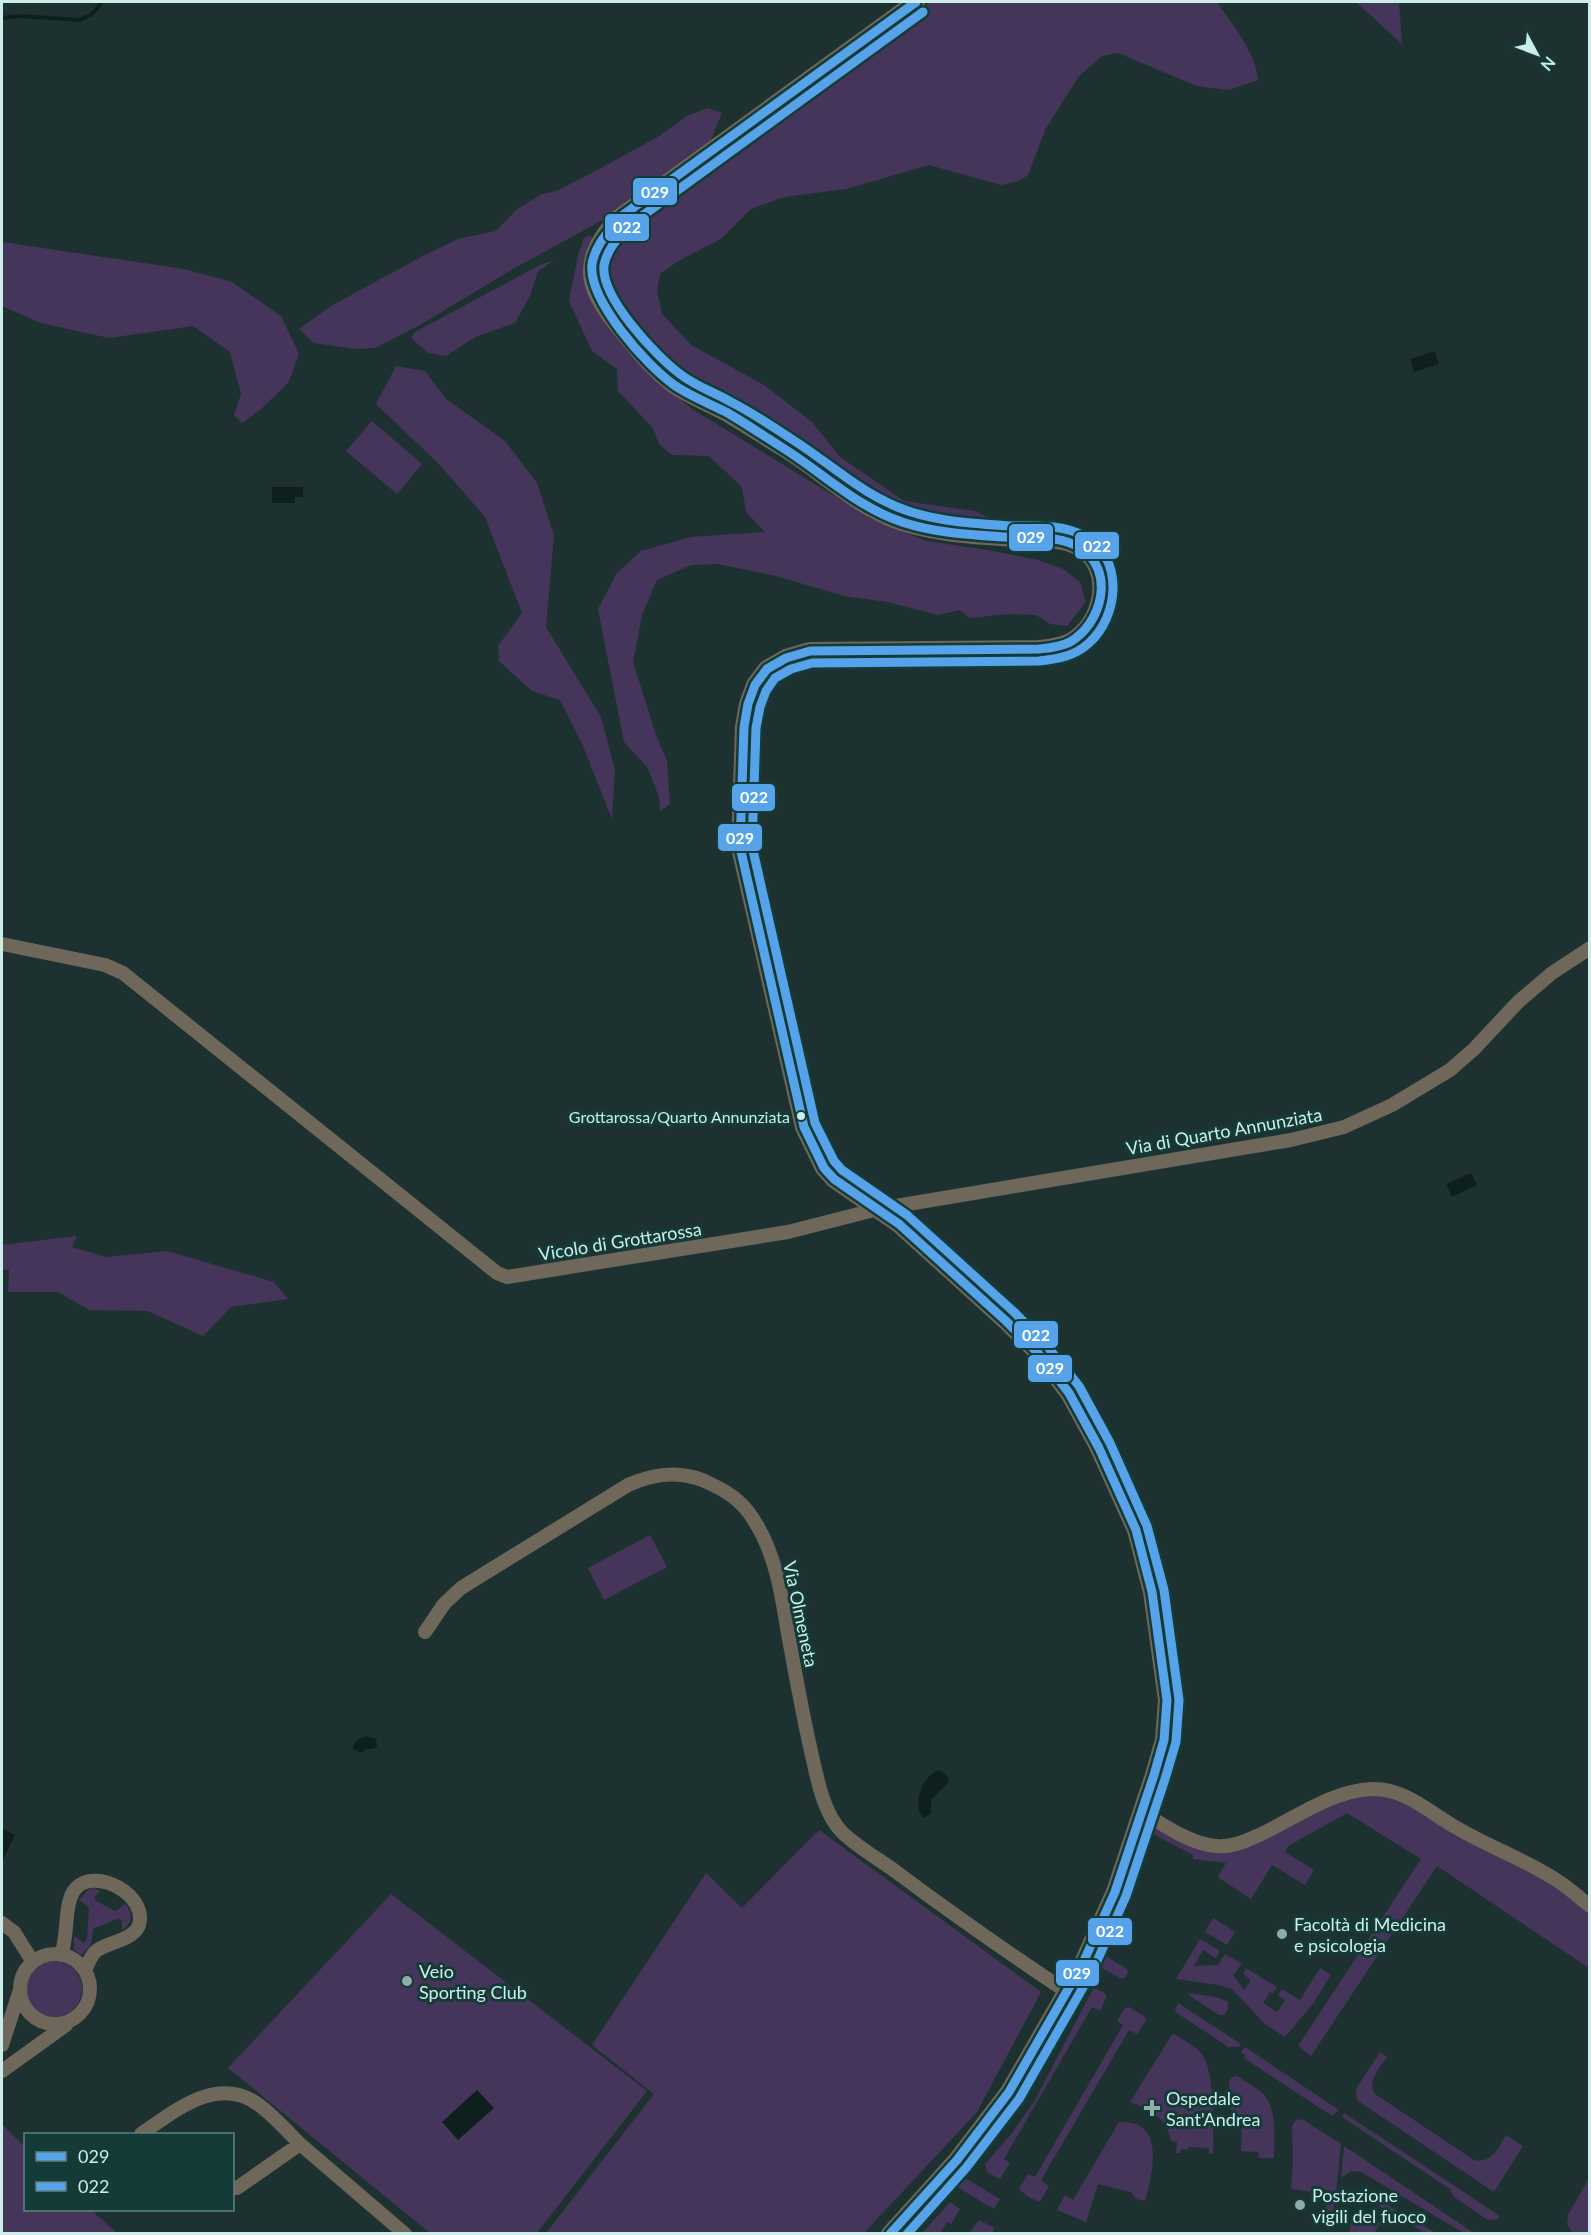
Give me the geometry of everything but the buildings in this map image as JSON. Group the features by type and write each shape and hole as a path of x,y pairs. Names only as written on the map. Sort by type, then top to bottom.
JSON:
{"street":[{"path":"890,2234 957,2160 1010,2092 1087,1955 1115,1892 1142,1812 1164,1740 1167,1700 1152,1592 1136,1530 1099,1448 1069,1392 1052,1370 1006,1321 899,1224 834,1179 824,1168 804,1127 740,847 744,727 748,704 755,685 767,669 786,658 810,651 1039,649 1071,641 1084,630 1097,612 1102,592 1100,570 1095,560 1080,547 1058,541 955,533 902,522 859,502 815,468 732,416 674,384 648,361 606,311 595,291 593,270 596,247 603,235 619,218 916,2"},
{"name":"Vicolo di Grottarossa","path":"2,944 105,965 123,973 497,1273 507,1277 788,1232 878,1209"},
{"name":"Via di Quarto Annunziata","path":"878,1209 1291,1140 1344,1127 1392,1105 1450,1070 1526,995 1552,973 1590,948"},
{"name":"Via Olmeneta","path":"425,1632 444,1604 461,1588 628,1485 654,1476 672,1474 689,1475 707,1481 734,1497 751,1515 757,1524 775,1570 808,1740 822,1797 840,1830 973,1928 1067,1992"},
{"path":"1142,1812 1196,1841 1224,1846 1252,1838 1338,1795 1372,1789 1392,1791 1411,1799 1457,1828 1535,1867 1590,1906"},
{"path":"60,1955 66,1938 70,1897 80,1885 86,1881 99,1880 130,1895 139,1909 138,1926 134,1933 96,1950 85,1971"},
{"path":"2,1923 14,1932 33,1962"},
{"path":"2,2045 25,1970 43,1956 60,1955 77,1962 85,1971 89,1982 90,1994 87,2005 80,2015 2,2071"},
{"path":"19,1993 28,2014 37,2020 59,2025 70,2022"},
{"path":"143,2133 193,2101 213,2093 240,2095 258,2103 300,2144 405,2234"},
{"path":"237,2188 300,2144"}],"shaded area":[{"path":"930,2 1217,2 1248,49 1257,70 1258,80 1229,90 1197,86 1118,53 1102,56 1079,76 1046,128 1028,175 1019,181 1001,185 929,165 846,189 784,197 751,209 721,239 680,260 660,274 657,291 662,314 691,345 764,385 812,422 840,457 904,501 974,511 995,520 1018,520 1028,526 1025,530 975,530 911,521 866,501 640,353 609,308 600,278 600,259 608,242 627,223"},
{"path":"1356,2 1399,2 1402,44"},
{"path":"707,108 722,113 711,140 687,163 610,216 513,269 418,326 375,348 356,349 314,343 299,329 331,306 423,256 458,239 496,231 516,210 540,195 559,190 661,135 687,116"},
{"path":"590,235 595,241 609,328 632,357 692,409 874,520 926,541 1038,560 1063,569 1080,582 1086,602 1067,626 1050,624 1036,615 1009,614 970,618 960,610 938,615 888,602 844,596 776,576 717,564 691,565 657,580 642,615 633,662 656,735 667,761 670,804 660,811 659,797 648,768 624,742 598,609 617,573 641,551 691,537 765,532 746,512 742,487 709,456 672,455 659,444 653,428 618,391 617,369 592,351 569,301 578,255 584,238"},
{"path":"2,242 184,269 232,282 281,316 299,354 289,382 261,409 242,423 234,415 241,394 230,352 193,326 109,338 41,323 2,306"},
{"path":"553,261 538,271 530,296 515,323 475,337 446,356 428,353 411,338 415,332 542,264"},
{"path":"396,366 425,371 446,399 505,441 537,483 554,535 546,627 601,717 615,770 612,819 583,746 560,700 532,691 499,661 498,646 522,613 485,517 440,465 376,404"},
{"path":"372,421 422,464 397,494 346,451"},
{"path":"77,1236 72,1247 106,1257 167,1251 274,1282 288,1299 231,1307 203,1336 148,1311 89,1310 58,1292 8,1292 9,1270 2,1270 2,1245"},
{"path":"650,1535 667,1567 604,1600 588,1568"},
{"path":"1362,1794 1398,1796 1538,1874 1562,1890 1589,1914 1589,1968 1437,1866 1311,2056 1298,2046 1421,1859 1347,1813 1288,1846 1285,1852 1314,1870 1305,1885 1272,1865 1251,1899 1218,1877 1226,1863 1193,1859 1193,1855 1149,1832 1153,1826 1213,1852 1328,1804"},
{"path":"819,1830 1041,1992 977,2112 864,2233 546,2233 654,2094 592,2045 706,1873 742,1908"},
{"path":"94,1888 100,1891 94,1897 96,1901 115,1911 126,1904 130,1911 130,1918 128,1925 122,1930 122,1920 117,1919 93,1929 91,1944 82,1955 74,1950 74,1936 84,1943 87,1939 89,1907 79,1900 88,1890"},
{"name":"Veio Sporting Club","path":"391,1894 647,2091 537,2233 430,2233 228,2068"},
{"path":"1213,1918 1235,1932 1227,1945 1205,1932"},
{"path":"1200,1939 1220,1951 1216,1958 1203,1950 1194,1966 1218,1965 1225,1954 1242,1964 1233,1975 1244,1990 1251,1980 1243,1974 1246,1968 1277,1987 1273,1993 1270,1992 1263,2003 1277,2012 1285,2000 1278,1996 1282,1989 1300,2000 1320,1968 1331,1975 1312,2005 1285,2037 1265,2024 1232,1989 1176,1979"},
{"path":"1101,1953 1128,1970 1126,1977 1122,1979 1094,1964 1098,1954"},
{"path":"48,1961 60,1961 74,1969 82,1983 80,2000 74,2009 60,2017 48,2017 31,2005 26,1995 26,1983 38,1966"},
{"path":"1093,1989 1106,1994 1100,2011 1092,2007 1004,2159 1010,2163 1000,2179 987,2172 985,2164 1012,2133 1035,2100"},
{"path":"1189,1993 1217,1997 1228,2002 1228,2009 1224,2015 1219,2015 1190,1996"},
{"path":"1178,2003 1241,2044 1239,2047 1230,2048 1177,2013 1175,2010"},
{"path":"1129,2007 1144,2016 1146,2020 1137,2034 1129,2030 1041,2180 1049,2186 1040,2202 1028,2197 1019,2189 1028,2174 1035,2177 1123,2025 1117,2021 1125,2008"},
{"path":"1173,2033 1197,2049 1207,2064 1212,2103 1213,2154 1209,2153 1209,2148 1188,2147 1188,2150 1181,2149 1180,2153 1176,2153 1177,2142 1171,2141 1162,2121 1145,2108 1130,2102"},
{"path":"1245,2047 1339,2110 1332,2116 1244,2058 1245,2055 1241,2052"},
{"path":"1380,2052 1387,2057 1373,2079 1375,2094 1474,2160 1480,2161 1490,2157 1506,2135 1523,2146 1494,2192 1357,2100 1356,2089"},
{"path":"1237,2076 1259,2090 1269,2102 1274,2126 1274,2158 1259,2158 1258,2152 1241,2151 1242,2122 1232,2121 1229,2081 1232,2077"},
{"path":"1344,2113 1500,2216 1498,2219 1488,2220 1454,2197 1450,2189 1342,2117"},
{"path":"1302,2119 1341,2144 1330,2226 1324,2224 1327,2202 1312,2199 1312,2192 1291,2189 1292,2126 1295,2121"},
{"path":"1119,2122 1134,2123 1144,2129 1150,2138 1153,2162 1145,2201 1136,2199 1131,2192 1098,2184 1086,2222 1057,2210 1065,2195 1073,2200"},
{"path":"2,2124 24,2146 24,2211 92,2211 117,2233 2,2233"},
{"path":"1344,2146 1474,2233 1464,2233 1361,2172 1351,2171 1341,2178"},
{"path":"960,2175 1000,2199 994,2209 952,2184"},
{"path":"1589,2178 1589,2233 1572,2233 1567,2223 1568,2215"},
{"path":"1359,2190 1436,2233 1425,2233 1359,2194"},
{"path":"950,2202 960,2209 951,2224 947,2222 940,2233 922,2233"},
{"path":"1357,2213 1363,2213 1380,2223 1374,2233 1349,2233 1352,2217"},
{"path":"979,2220 995,2228 992,2233 969,2233"}],"water":[{"path":"1435,351 1439,364 1414,372 1410,359"},
{"path":"272,487 303,487 303,497 295,497 295,503 272,503"},
{"path":"1471,1173 1477,1185 1452,1197 1446,1184"},
{"path":"366,1736 376,1739 377,1746 361,1753 353,1749 357,1740"},
{"path":"938,1770 947,1775 949,1782 931,1800 931,1813 924,1818 918,1806 920,1793 928,1778"},
{"path":"2,1828 15,1835 2,1861"},
{"path":"477,2090 494,2108 458,2140 442,2122"}],"waterway":[{"path":"2,18 19,16 80,20 92,14 102,2"}],"transit line":[{"name":"029","path":"890,2234 957,2160 1009,2092 1082,1965 1115,1892 1154,1775 1164,1740 1167,1700 1152,1592 1136,1530 1099,1448 1069,1393 1038,1353 1006,1321 899,1224 834,1179 824,1168 804,1127 740,847 744,727 748,704 755,685 767,669 786,658 810,651 1039,649 1059,646 1081,634 1090,623 1097,610 1101,583 1098,569 1091,558 1072,544 1053,539 953,533 927,529 886,516 855,499 747,425 686,393 662,376 635,347 609,313 593,279 592,264 599,245 619,218 916,2"},
{"name":"022","path":"907,2234 966,2168 1019,2099 1093,1970 1126,1896 1165,1779 1176,1742 1179,1700 1164,1590 1147,1526 1110,1443 1079,1386 1047,1346 1014,1312 907,1215 842,1170 834,1161 815,1123 752,846 756,728 766,691 775,678 791,669 812,663 1039,661 1072,654 1089,643 1107,618 1113,588 1112,573 1107,559 1098,547 1077,533 1049,527 959,522 933,518 892,505 863,489 763,420 680,374 657,354 631,325 611,293 605,278 604,265 610,249 627,227 923,12"}],"place":[{"name":"Grottarossa/Quarto Annunziata","path":"801,1116"},
{"name":"Facoltà di Medicina e psicologia","path":"1282,1934"},
{"name":"Veio Sporting Club","path":"407,1981"},
{"name":"Ospedale Sant'Andrea","path":"1152,2108"},
{"name":"Postazione vigili del fuoco","path":"1300,2205"}]}
